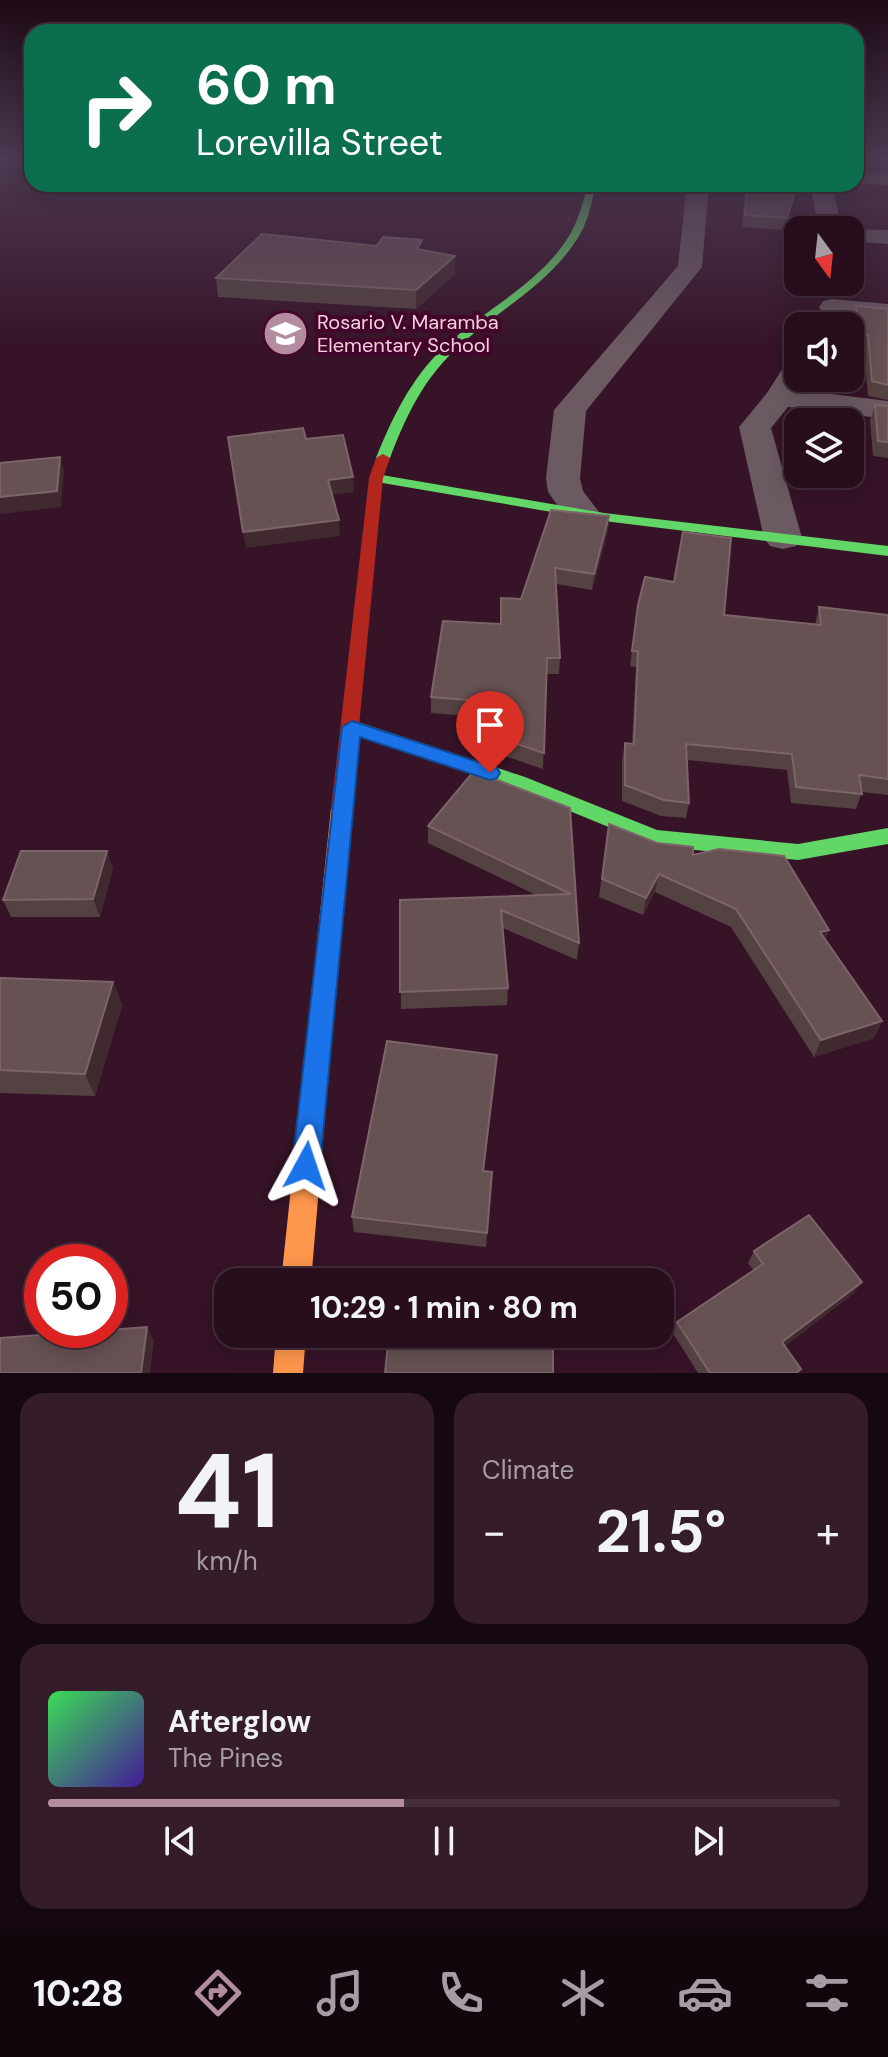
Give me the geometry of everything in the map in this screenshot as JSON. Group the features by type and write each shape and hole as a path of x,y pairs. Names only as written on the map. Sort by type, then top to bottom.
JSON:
{"main road":[{"path":"297,1268 316,1050 376,478 388,438 417,388 445,353 542,273 569,245 580,223"},
{"path":"376,478 581,512 888,551"},
{"path":"352,727 518,782 655,838 798,852 888,836"},
{"path":"288,1373 290,1348"}],"street":[{"path":"581,512 566,492 563,478 570,410 690,267 694,223"},
{"path":"864,235 888,237"},
{"path":"828,305 888,312"},
{"path":"783,538 755,427 784,390"},
{"path":"780,397 888,410"}],"building":[{"path":"262,234 377,246 383,237 422,240 417,249 455,256 416,290 216,278"},
{"path":"856,306 888,309 888,385 872,381 868,335 864,335 864,312 856,312"},
{"path":"875,405 888,406 888,442 878,441"},
{"path":"303,428 306,439 343,435 353,477 328,480 339,520 243,532 228,437"},
{"path":"60,457 57,491 0,497 0,463"},
{"path":"551,510 609,516 594,574 555,568 560,658 547,658 544,753 491,735 494,702 431,697 443,621 501,624 501,598 521,599"},
{"path":"683,532 731,538 724,615 821,625 819,607 888,615 888,779 859,775 862,794 796,787 792,754 686,744 689,803 664,800 625,785 625,743 634,744 638,651 632,651 638,605 645,577 674,582"},
{"path":"474,771 570,808 579,943 501,910 508,988 400,992 400,900 571,894 428,826"},
{"path":"609,824 657,843 693,847 693,855 719,849 784,856 829,930 820,932 882,1021 821,1040 736,909 659,874 646,898 602,879"},
{"path":"21,851 107,851 93,899 3,900"},
{"path":"0,978 113,982 85,1074 0,1070"},
{"path":"387,1041 497,1055 483,1171 492,1172 487,1233 352,1217"},
{"path":"809,1215 862,1282 782,1342 801,1369 796,1373 710,1373 677,1322 763,1264 754,1251"},
{"path":"147,1327 141,1373 0,1373 0,1338 24,1336 24,1348 128,1348 128,1328"},
{"path":"388,1348 553,1348 553,1373 385,1373"}],"traffic: fast":[{"path":"383,458 408,402 435,364 462,338 547,270 562,254 580,223"},
{"path":"376,478 604,517 888,551"},
{"path":"352,727 518,782 655,838 798,852 888,836"}],"traffic: slow":[{"path":"297,1268 341,809"},
{"path":"288,1373 290,1348"}],"traffic: jam":[{"path":"341,809 376,478 383,458"}],"place":[{"name":"Rosario V. Maramba Elementary School","path":"286,334"}],"route":[{"path":"306,1166 352,727 490,773"}]}
